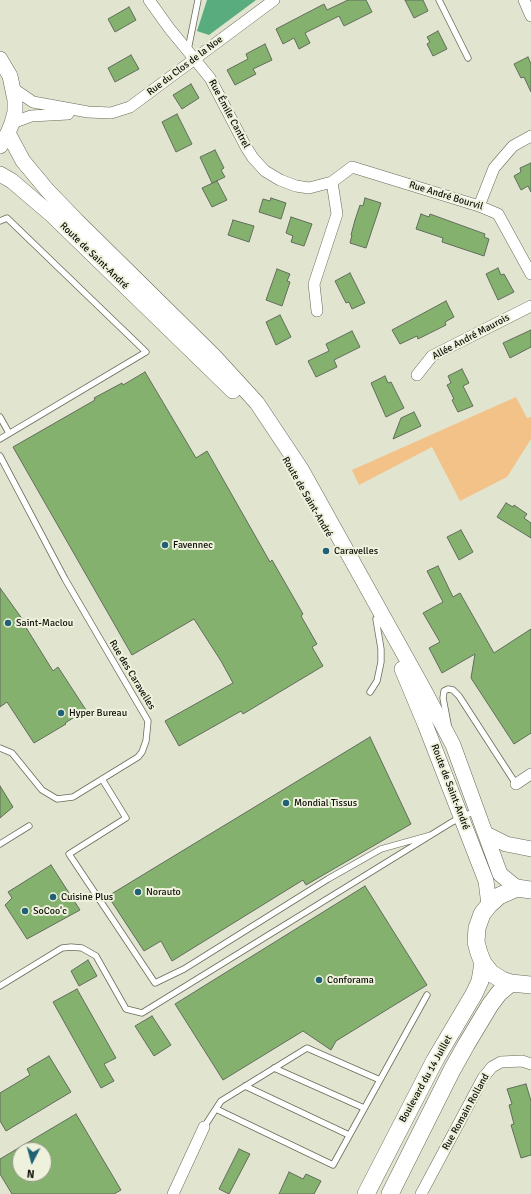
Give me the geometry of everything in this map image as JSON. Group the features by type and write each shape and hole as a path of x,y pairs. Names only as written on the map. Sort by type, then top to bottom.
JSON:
{"main road":[{"path":"0,59 10,76 14,89 15,106 10,128 0,146"},
{"name":"Route de Saint-André","path":"10,128 23,161 48,191 76,221 214,356 257,403 300,469 424,690 452,745 500,874 524,889"},
{"name":"Route de Saint-André","path":"0,174 12,181 53,216 242,400 273,438 307,495 376,619 411,688 486,881 488,905"},
{"path":"486,834 506,844 531,849"},
{"path":"524,889 499,896 488,905 482,914 477,928 476,942 478,954 491,973 502,980 511,983 531,985"},
{"name":"Boulevard du 14 Juillet","path":"366,1194 435,1060 474,994 480,980 483,963"},
{"name":"Boulevard du 14 Juillet","path":"390,1194 448,1077 466,1045 490,1005 499,993 511,983"}],"street":[{"name":"Rue Émile Cantrel","path":"149,0 169,28 210,78 253,158 265,171 280,180 296,186 309,188 332,182"},
{"name":"Rue du Clos de la Noe","path":"10,128 32,116 88,112 111,113 130,107 192,55 274,0"},
{"path":"524,0 531,16"},
{"name":"Rue du Clos de la Noe","path":"14,89 33,102 88,112"},
{"path":"479,206 494,168 513,146 531,136"},
{"name":"Rue André Bourvil","path":"332,182 352,167 479,206 498,214 531,274"},
{"path":"317,311 314,284 337,214 332,182"},
{"name":"Allée André Maurois","path":"417,375 432,356 531,306"},
{"path":"516,784 531,774"},
{"name":"Rue Romain Rolland","path":"422,1194 484,1078 492,1067 501,1062 522,1061 531,1064"},
{"path":"172,1194 204,1127"}],"lane":[{"path":"192,55 198,0"},
{"path":"439,0 468,58"},
{"path":"0,221 7,218 146,352 0,438"},
{"path":"0,417 9,433"},
{"name":"Rue des Caravelles","path":"0,456 65,579 148,721 146,741 142,752 138,757 73,797 57,799 42,790 12,753 0,748"},
{"path":"370,692 377,681 381,662 381,649 376,619"},
{"path":"452,745 442,698 444,691 448,689 453,690 459,696 516,784"},
{"path":"102,779 126,818 69,854 155,983 184,969 328,878 381,849 432,835"},
{"path":"0,986 62,948 82,948 96,956 126,1009 142,1013 452,822 477,810"},
{"path":"0,844 29,826"},
{"path":"216,1109 333,1164 427,995"},
{"path":"204,1127 221,1101 307,1048 380,1080"},
{"path":"274,1068 364,1108"},
{"path":"245,1086 349,1135"}],"shaded area":[{"path":"207,0 256,0 209,35 197,31"},
{"path":"516,397 527,418 531,417 531,439 507,477 460,501 432,447 359,485 352,470"}],"building":[{"path":"348,0 366,0 372,12 344,26 339,16 305,33 310,43 299,49 294,38 283,44 276,29 324,4 327,10"},
{"path":"405,0 423,0 428,11 414,18"},
{"path":"129,7 136,20 115,32 108,19"},
{"path":"438,31 447,49 433,56 427,44 430,42 427,37"},
{"path":"265,44 272,60 253,69 256,74 235,85 227,70 248,59 246,54"},
{"path":"131,55 139,69 115,82 108,68"},
{"path":"528,57 531,64 531,92 524,77 521,78 514,64"},
{"path":"191,84 199,98 182,109 173,95"},
{"path":"177,114 192,144 176,152 162,122"},
{"path":"215,150 224,168 221,170 225,177 212,183 200,157"},
{"path":"531,163 531,192 528,186 521,190 514,176 521,172 520,168"},
{"path":"217,181 227,200 212,207 202,188"},
{"path":"271,198 286,203 281,219 259,212 263,199 270,201"},
{"path":"365,198 381,203 366,248 350,243 360,205 363,206"},
{"path":"421,214 429,217 430,214 485,234 484,237 489,239 484,256 442,242 443,238 416,229"},
{"path":"291,217 312,224 304,246 291,242 293,236 286,233"},
{"path":"233,220 254,226 249,242 228,235"},
{"path":"498,268 501,275 504,274 514,292 498,300 486,274"},
{"path":"277,269 290,274 287,281 290,282 282,306 266,300"},
{"path":"350,273 365,303 352,309 349,302 346,303 335,281"},
{"path":"446,301 454,317 445,322 446,325 418,339 417,336 400,344 392,330"},
{"path":"280,315 291,337 276,345 266,322"},
{"path":"531,330 531,347 510,358 503,343"},
{"path":"352,331 360,347 334,360 337,367 316,377 308,361 329,351 326,344"},
{"path":"462,369 469,383 463,386 473,406 458,412 452,400 454,399 447,385 451,383 448,376"},
{"name":"Favennec","path":"145,372 196,458 207,451 270,562 272,560 303,614 301,616 317,644 312,647 323,666 243,714 241,711 179,746 165,721 233,683 221,661 194,619 132,655 13,447 95,400 94,398 122,383 123,385"},
{"path":"385,376 388,383 391,382 404,408 386,417 371,383"},
{"path":"414,412 421,426 393,439 401,418"},
{"path":"506,503 513,507 514,505 527,514 524,518 531,523 531,538 497,517"},
{"path":"461,530 473,552 459,560 447,537"},
{"path":"438,566 453,597 460,593 494,653 531,629 531,733 514,744 471,678 475,654 442,673 429,648 440,642 423,613 443,602 427,571"},
{"path":"0,588 23,620 22,621 53,671 58,667 86,710 34,743 7,702 0,707"},
{"path":"370,737 411,824 306,885 303,880 172,961 161,941 144,951 108,896"},
{"path":"0,786 13,807 0,818"},
{"path":"51,865 80,910 27,939 5,905 12,898 8,892"},
{"name":"Conforama","path":"365,886 427,985 336,1041 331,1050 303,1031 223,1080 175,1004"},
{"path":"88,960 97,976 79,986 71,971"},
{"path":"77,989 116,1058 104,1064 114,1081 101,1088 53,1002"},
{"path":"152,1016 171,1045 154,1056 135,1026"},
{"path":"49,1056 71,1092 6,1131 0,1121 0,1093 30,1075 27,1069"},
{"path":"526,1084 531,1101 531,1155 521,1158 511,1125 514,1124 509,1105 512,1104 507,1089"},
{"path":"76,1114 121,1190 114,1194 12,1194 0,1174 0,1159 12,1152 12,1182 52,1182 52,1142 29,1142"},
{"path":"239,1149 250,1154 229,1194 219,1189"},
{"path":"289,1172 303,1179 306,1174 321,1181 314,1194 279,1194"}],"place":[{"name":"Favennec","path":"165,545"},
{"name":"Caravelles","path":"326,551"},
{"name":"Saint-Maclou","path":"8,623"},
{"name":"Hyper Bureau","path":"61,713"},
{"name":"Mondial Tissus","path":"286,803"},
{"name":"Norauto","path":"138,892"},
{"name":"Cuisine Plus","path":"53,897"},
{"name":"SoCoo'c","path":"25,911"},
{"name":"Conforama","path":"319,980"}]}
